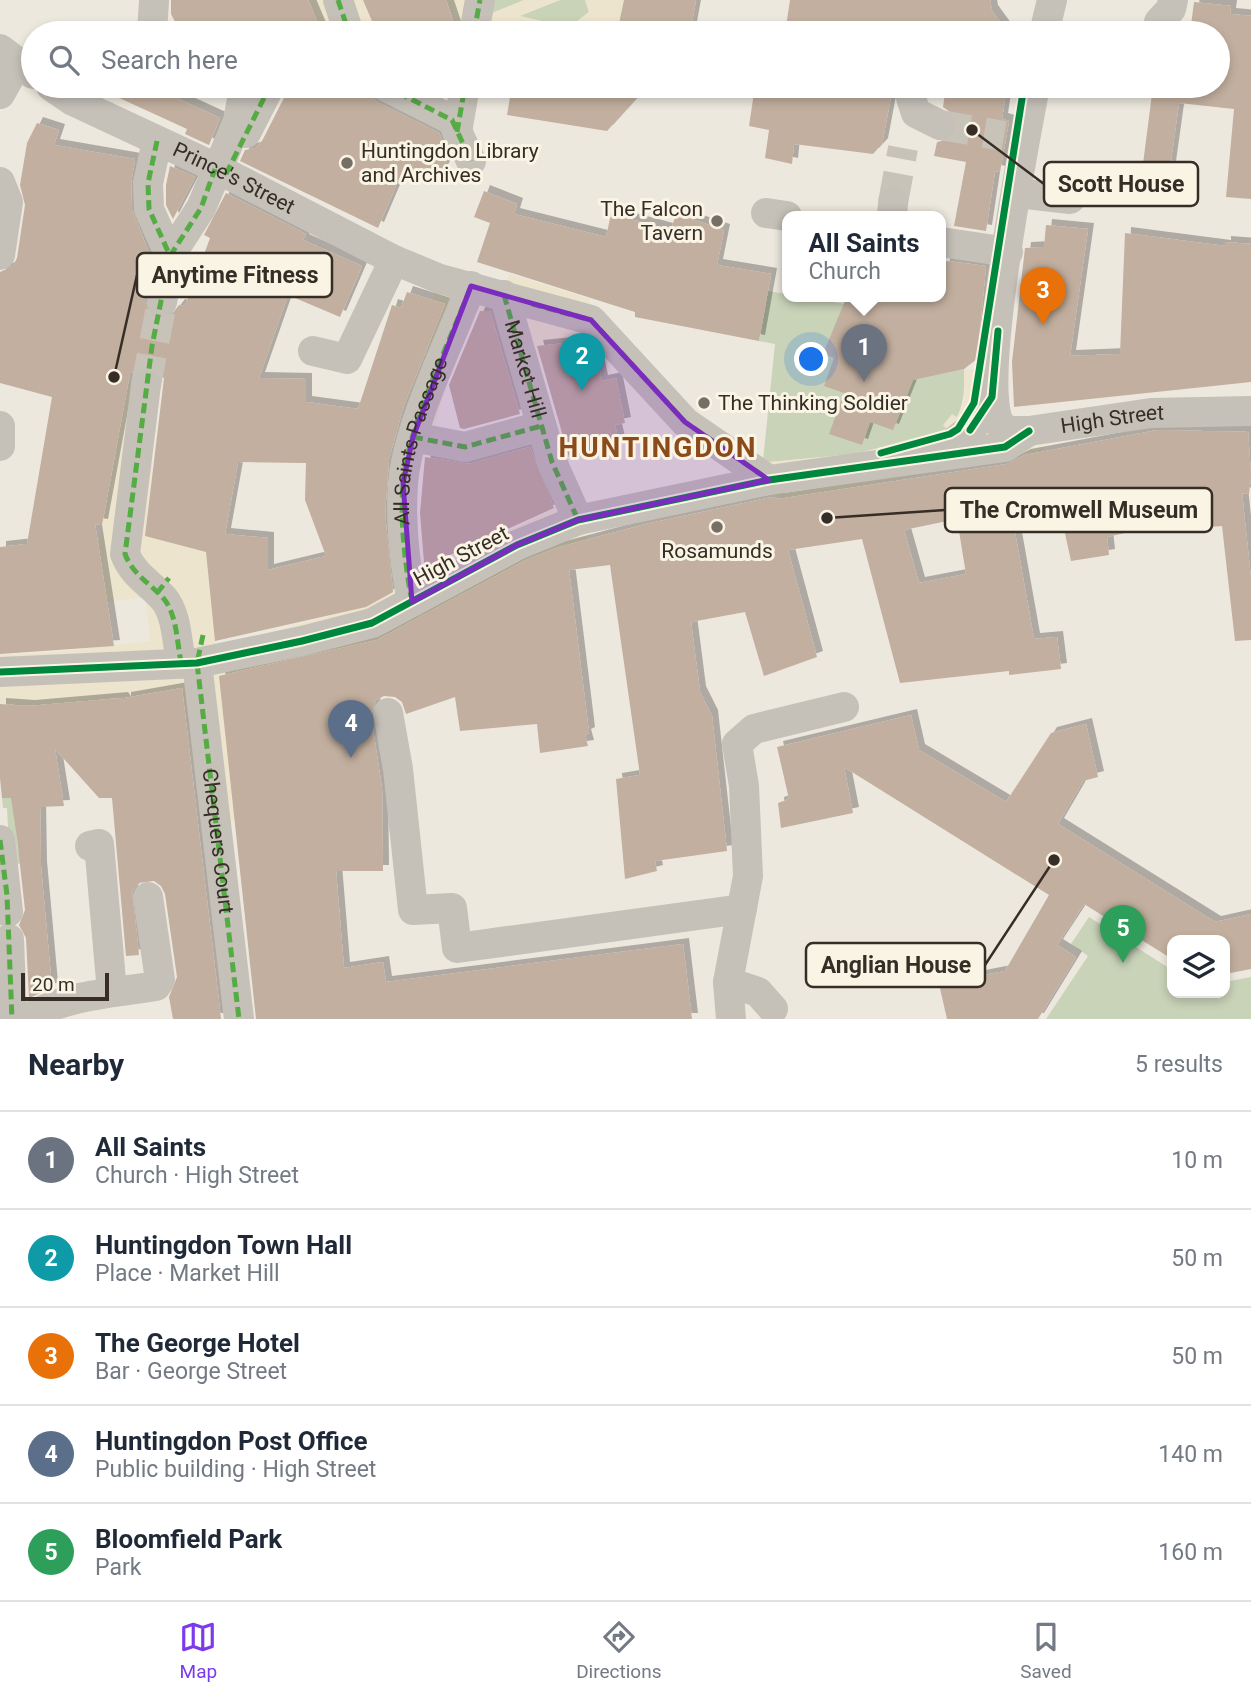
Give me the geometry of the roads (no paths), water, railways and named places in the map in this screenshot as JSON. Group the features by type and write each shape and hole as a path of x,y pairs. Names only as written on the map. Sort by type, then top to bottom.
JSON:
{"street":[{"path":"153,21 154,0"},
{"path":"338,0 345,21"},
{"path":"476,21 480,0"},
{"path":"1047,21 1052,0"},
{"path":"0,94 17,62"},
{"name":"Prince's Street","path":"69,98 406,265"},
{"path":"221,172 243,98"},
{"path":"162,302 170,256 201,208 263,98"},
{"path":"409,98 452,120 471,161"},
{"path":"457,132 463,98"},
{"path":"911,98 916,113 940,125"},
{"path":"1029,431 1009,431 1000,425 992,397 1017,193 1014,142 1030,98"},
{"path":"157,141 148,183 149,209 170,256"},
{"path":"0,182 8,202 0,255"},
{"path":"1017,193 1070,199"},
{"path":"946,244 1008,252"},
{"path":"313,351 347,359 406,265"},
{"name":"Market Hill","path":"406,265 440,279 591,320 685,422 769,480"},
{"name":"All Saints Passage","path":"412,602 404,546 403,483 413,437 471,286"},
{"name":"Market Hill","path":"504,295 552,462 578,520"},
{"name":"Chequers Court","path":"146,385 125,554 138,577 164,600 171,611 189,663 239,1019"},
{"path":"938,455 973,427 992,397"},
{"name":"High Street","path":"0,672 189,663 368,624 517,545 578,520 769,480 1005,447 1029,431 1151,413 1251,411"},
{"path":"0,426 0,446"},
{"path":"413,437 465,447 541,426"},
{"path":"731,1019 728,982 748,876 744,786 737,744 754,729 844,707"},
{"path":"388,713 398,769 413,910 452,908 457,948 741,909"},
{"path":"0,840 9,925 12,1019"},
{"path":"90,846 99,844 126,990"},
{"path":"27,1019 47,1007 156,986 160,980 148,897"},
{"path":"728,982 758,992 773,1009"}],"tunnel":[{"path":"940,125 1004,136"},
{"path":"893,203 903,148"},
{"path":"146,385 162,302"}],"place":[{"name":"Scott House","path":"972,130"},
{"name":"Huntingdon Library and Archives","path":"347,163"},
{"name":"The Falcon Tavern","path":"717,221"},
{"name":"The George Hotel","path":"1043,325"},
{"name":"Anytime Fitness","path":"114,377"},
{"name":"All Saints","path":"864,382"},
{"name":"Huntingdon Town Hall","path":"582,391"},
{"name":"The Thinking Soldier","path":"704,403"},
{"name":"The Cromwell Museum","path":"827,518"},
{"name":"Rosamunds","path":"717,527"},
{"name":"Huntingdon Post Office","path":"351,758"},
{"name":"Anglian House","path":"1054,860"},
{"name":"Bloomfield Park","path":"1123,963"}],"district":[{"name":"HUNTINGDON","path":"658,447"}]}
